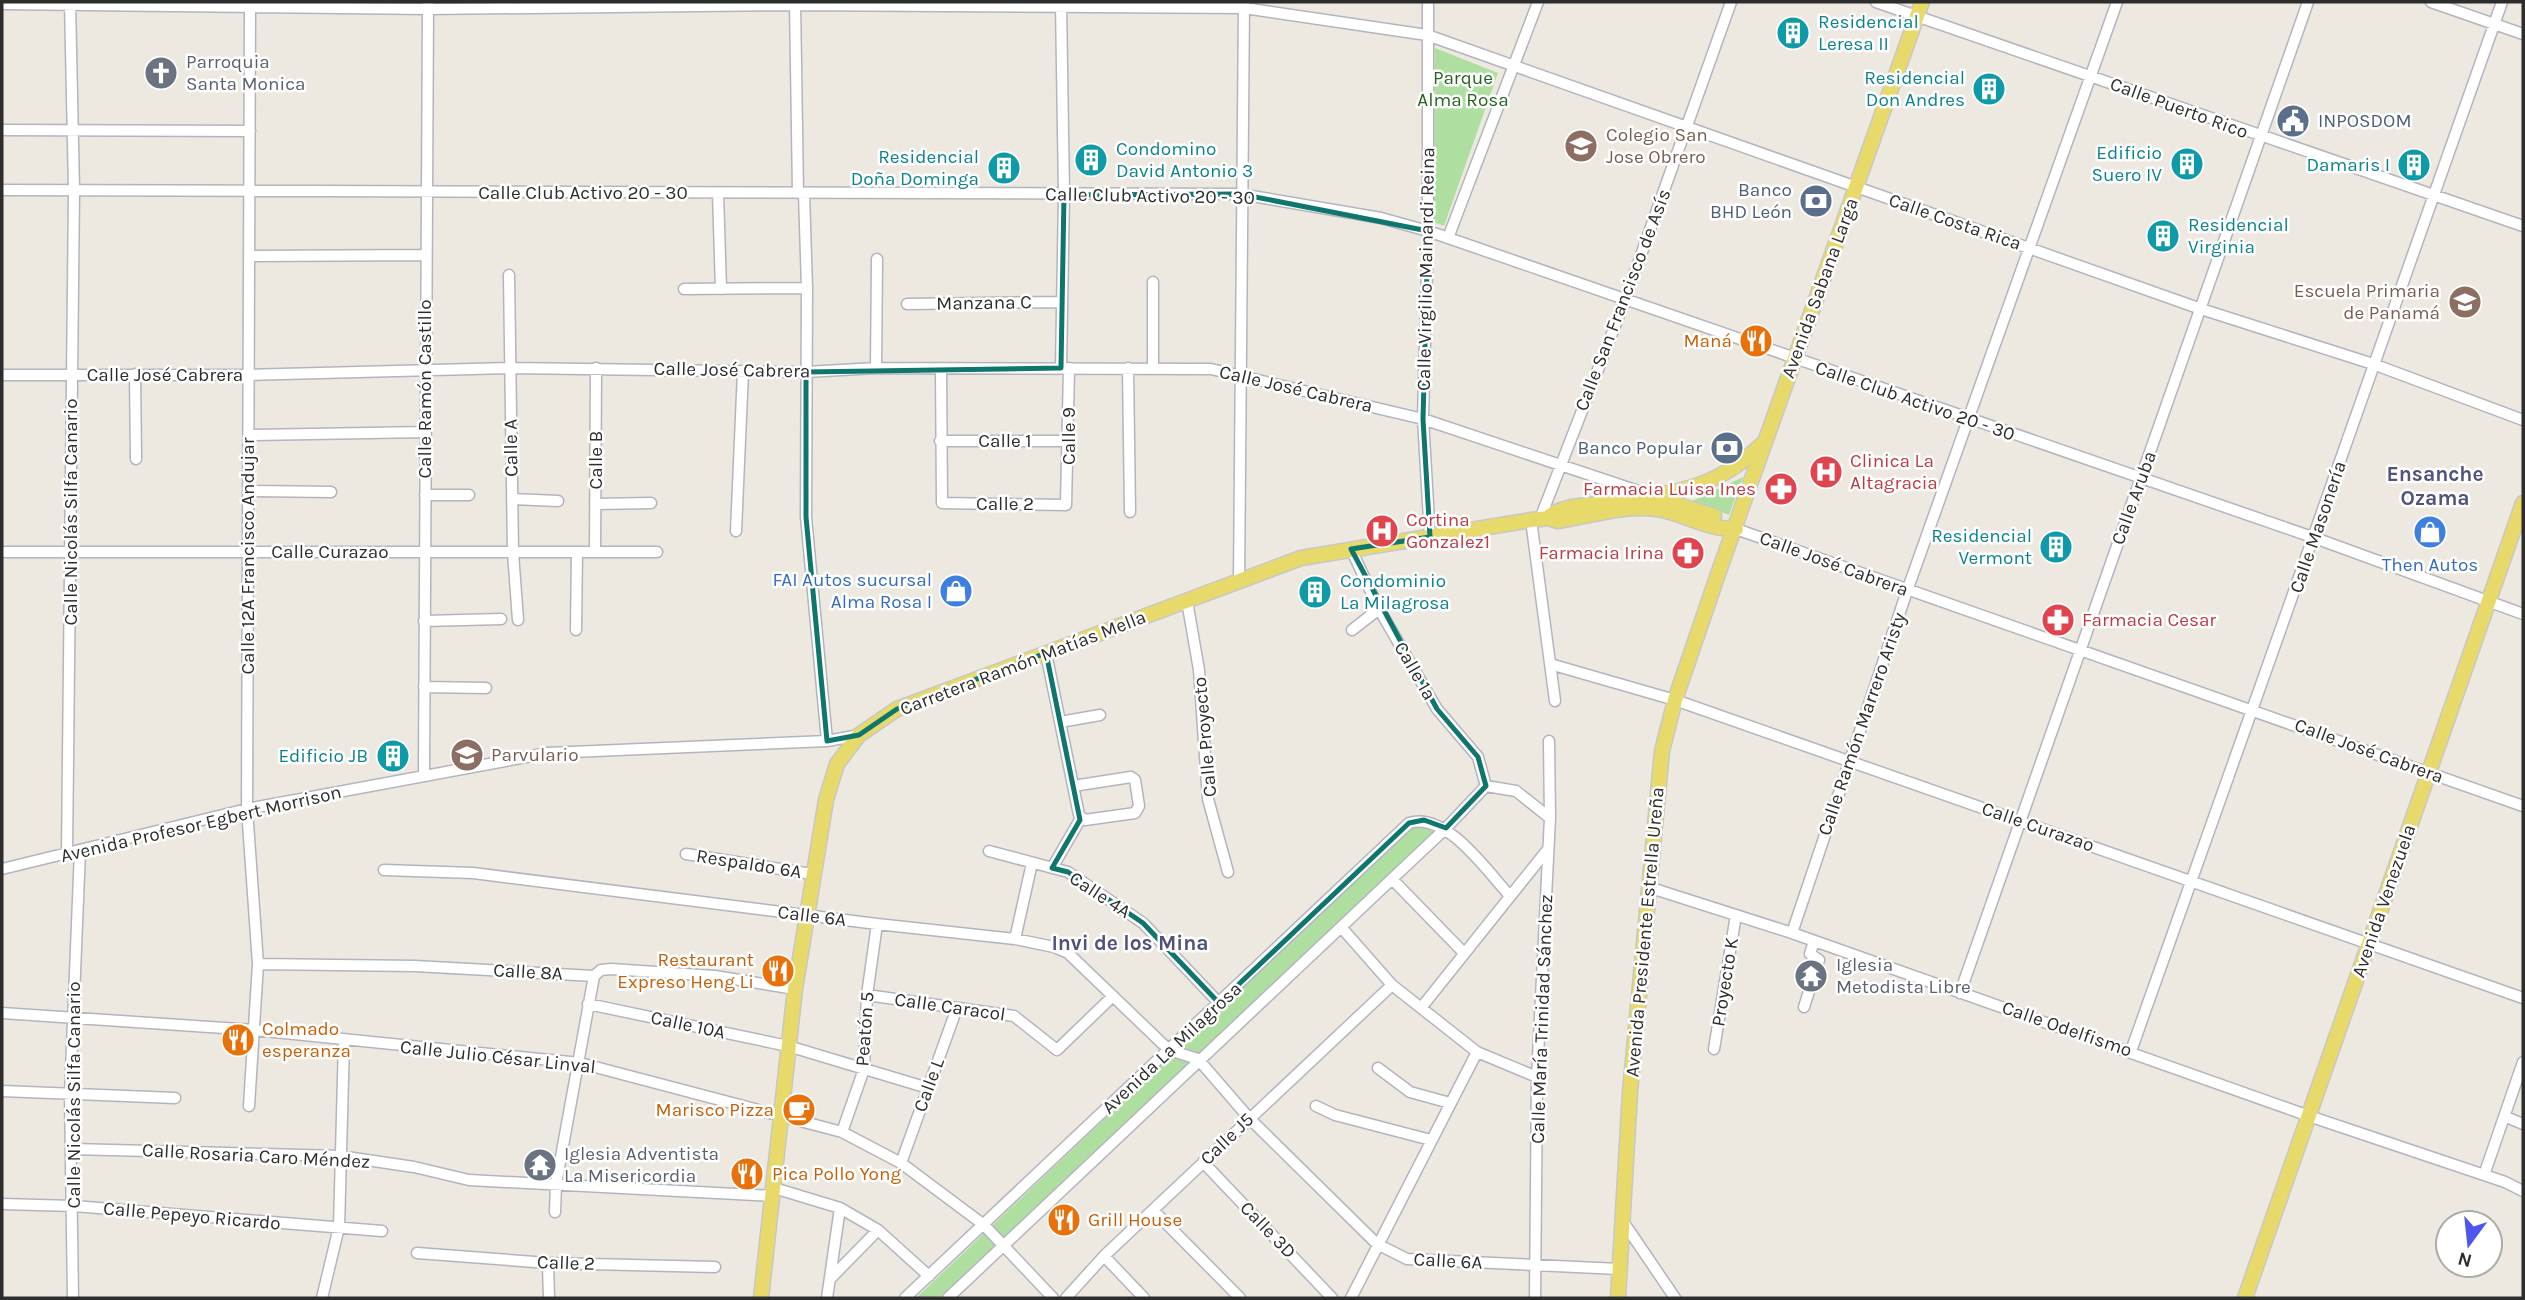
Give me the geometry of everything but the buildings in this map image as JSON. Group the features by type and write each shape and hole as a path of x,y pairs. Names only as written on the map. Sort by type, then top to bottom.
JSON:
{"main road":[{"name":"Avenida Sabana Larga","path":"1718,574 1922,2"},
{"name":"Carretera Ramón Matías Mella","path":"1540,519 1575,507 1694,489 1739,467 1765,442"},
{"name":"Calle José Cabrera","path":"1650,495 1726,520 1736,529"},
{"name":"Avenida Venezuela","path":"2245,1298 2491,602 2523,503"},
{"name":"Carretera Ramón Matías Mella","path":"761,1298 783,1116 788,1046 812,874 826,800 837,764 859,736 897,709 1301,558 1540,519 1558,521 1622,511 1660,510 1724,529 1736,529"},
{"name":"Avenida Presidente Estrella Ureña","path":"1618,1298 1648,887 1662,751 1675,699 1718,574"}],"street":[{"name":"Calle Virgilio Mainardi Reina","path":"1428,2 1428,231 1423,419 1430,537"},
{"path":"1448,238 1538,2"},
{"name":"Calle San Francisco de Asís","path":"1540,519 1625,300 1731,2"},
{"name":"Calle Puerto Rico","path":"1876,2 2523,226"},
{"name":"Calle Ramón Marrero Aristy","path":"1792,933 1908,591 2117,2"},
{"name":"Calle Aruba","path":"1960,993 2308,2"},
{"path":"2431,2 2523,34"},
{"name":"Calle Masonería","path":"2131,1051 2315,538 2373,364 2502,2"},
{"name":"Calle Nicolás Silfa Canario","path":"67,854 74,190 70,3"},
{"path":"794,3 807,288 806,517 827,741"},
{"name":"Calle Costa Rica","path":"2,4 1244,5 1427,35 1686,129 2201,309 2373,364 2523,420"},
{"name":"Calle 12A Francisco Andujar","path":"249,1106 258,964 247,809 250,5"},
{"name":"Calle Ramón Castillo","path":"424,775 428,5"},
{"name":"Calle 9","path":"1061,5 1064,195 1062,302 1069,440 1068,504"},
{"path":"1239,582 1240,194 1244,5"},
{"path":"2,130 250,131"},
{"name":"Calle Club Activo 20 - 30","path":"2,190 1240,194 1381,218 1428,231 2140,480 2315,538 2523,614"},
{"path":"718,193 721,289"},
{"path":"249,256 425,255"},
{"path":"876,368 877,259"},
{"name":"Calle A","path":"509,275 513,553 518,620"},
{"path":"1153,282 1153,368"},
{"path":"684,289 807,288"},
{"name":"Manzana C","path":"907,304 1062,302"},
{"name":"Calle José Cabrera","path":"2,375 249,374 425,368 806,372 876,368 1211,369 1423,419 1650,495"},
{"name":"Calle B","path":"595,552 596,368"},
{"path":"940,441 941,368"},
{"path":"1128,368 1130,512"},
{"path":"736,531 743,371"},
{"path":"135,374 136,459"},
{"path":"249,435 425,432"},
{"name":"Calle 1","path":"940,441 1069,440"},
{"name":"Calle 2","path":"940,441 942,503 1068,504"},
{"path":"249,491 331,492"},
{"path":"425,495 469,495"},
{"path":"512,499 558,501"},
{"path":"595,504 651,503"},
{"path":"1540,519 1555,701"},
{"name":"Calle José Cabrera","path":"1736,529 1908,591 2254,709 2523,806"},
{"name":"Calle 1a","path":"1351,549 1379,609 1437,709 1478,757 1486,786"},
{"name":"Calle Curazao","path":"2,552 657,552"},
{"path":"576,630 577,552"},
{"name":"Calle Proyecto","path":"1187,601 1199,670 1208,799 1228,872"},
{"path":"1352,630 1379,609"},
{"path":"424,621 501,619"},
{"path":"1046,653 1081,818 1052,868"},
{"name":"Calle Curazao","path":"1550,664 1675,699 2523,998"},
{"path":"424,687 486,688"},
{"path":"1060,722 1100,715"},
{"name":"Avenida Profesor Egbert Morrison","path":"2,869 247,809 571,750 827,741 859,736"},
{"name":"Calle María Trinidad Sánchez","path":"1535,1298 1537,1077 1549,849 1549,741"},
{"path":"1073,786 1131,777 1135,780 1139,807 1135,813 1081,818"},
{"path":"1486,786 1516,791 1550,818"},
{"name":"Avenida La Milagrosa","path":"947,1298 1198,1059 1341,928 1486,786"},
{"name":"Avenida La Milagrosa","path":"905,1298 1409,823 1424,820 1446,828"},
{"path":"1446,828 1510,895"},
{"path":"1421,1008 1463,952 1549,849"},
{"name":"Calle Nicolás Silfa Canario","path":"73,1298 74,1206 70,1094 80,851"},
{"name":"Calle 4A","path":"989,851 1068,872 1143,923 1219,1003"},
{"name":"Respaldo 6A","path":"686,854 812,874"},
{"path":"1016,939 1032,863"},
{"name":"Calle 6A","path":"384,870 473,873 877,925 1016,939 1054,947 1068,953 1169,1050 1198,1059 1249,1118 1377,1244 1407,1259 1619,1269"},
{"path":"1392,879 1463,952"},
{"name":"Calle Odelfismo","path":"1648,887 1792,933 2484,1175 2523,1191"},
{"name":"Proyecto K","path":"1714,1049 1736,915"},
{"name":"Peatón 5","path":"842,1132 864,1069 867,995 877,925"},
{"path":"1341,928 1392,985 1476,1052 1537,1077"},
{"path":"1804,1007 1819,960 1810,954 1814,941"},
{"name":"Calle 8A","path":"258,964 415,966 594,975 601,970 611,969 689,974 795,989"},
{"path":"555,1212 556,1184 594,975"},
{"name":"Calle J5","path":"1066,1298 1104,1256 1392,985"},
{"name":"Calle Caracol","path":"867,995 1020,1018 1053,1049 1062,1047 1113,996"},
{"name":"Calle 10A","path":"588,1004 788,1046 928,1088"},
{"name":"Calle L","path":"901,1163 957,1008"},
{"name":"Calle Julio César Linval","path":"2,1013 254,1030 580,1063 783,1116 842,1132 901,1163 984,1225 1053,1298"},
{"path":"323,1298 339,1227 344,1041"},
{"path":"1352,1298 1476,1052"},
{"path":"2484,1175 2520,1082 2523,1062"},
{"path":"1378,1068 1410,1092 1450,1103"},
{"path":"2,1091 175,1098"},
{"path":"1316,1106 1335,1115 1431,1140"},
{"path":"2506,1117 2523,1124"},
{"name":"Calle Rosaria Caro Méndez","path":"72,1149 340,1156 414,1167 470,1180 774,1192 840,1208 878,1230 929,1276"},
{"name":"Calle 3D","path":"1203,1162 1332,1298"},
{"name":"Calle Pepeyo Ricardo","path":"2,1204 74,1206 382,1231"},
{"path":"827,1298 840,1208"},
{"path":"1153,1210 1240,1298"},
{"path":"1622,1220 1675,1298"},
{"path":"830,1279 878,1230"},
{"name":"Calle 2","path":"417,1253 548,1263 715,1268"},
{"path":"1104,1256 1144,1298"},
{"path":"548,1263 549,1298"}],"highlighted area":[{"path":"1240,194 1428,231 1423,419 1430,537 1351,549 1437,709 1478,757 1486,786 1446,828 1424,820 1409,823 1219,1003 1143,923 1068,872 1052,868 1080,820 1046,653 897,709 859,735 827,741 806,517 806,372 1061,368 1064,195"}],"green space":[{"name":"Parque Alma Rosa","path":"1435,48 1498,73 1444,226 1434,222"},
{"path":"1743,477 1729,515 1692,501"},
{"path":"1424,826 1434,832 939,1298 916,1298 1412,827"}],"place":[{"name":"Residencial Leresa II","path":"1793,33"},
{"name":"Parroquia Santa Monica","path":"161,73"},
{"name":"Residencial Don Andres","path":"1989,89"},
{"name":"INPOSDOM","path":"2293,121"},
{"name":"Colegio San Jose Obrero","path":"1581,146"},
{"name":"Condomino David Antonio 3","path":"1091,160"},
{"name":"Edificio Suero IV","path":"2187,164"},
{"name":"Damaris I","path":"2414,165"},
{"name":"Residencial Doña Dominga","path":"1004,168"},
{"name":"Banco BHD León","path":"1816,201"},
{"name":"Residencial Virginia","path":"2163,236"},
{"name":"Escuela Primaria de Panamá","path":"2465,302"},
{"name":"Maná","path":"1756,341"},
{"name":"Banco Popular","path":"1727,448"},
{"name":"Clinica La Altagracia","path":"1826,472"},
{"name":"Farmacia Luisa Ines","path":"1781,489"},
{"name":"Cortina Gonzalez1","path":"1382,531"},
{"name":"Then Autos","path":"2430,532"},
{"name":"Residencial Vermont","path":"2056,547"},
{"name":"Farmacia Irina","path":"1688,553"},
{"name":"FAI Autos sucursal Alma Rosa I","path":"956,591"},
{"name":"Condominio La Milagrosa","path":"1315,592"},
{"name":"Farmacia Cesar","path":"2058,620"},
{"name":"Parvulario","path":"467,755"},
{"name":"Edificio JB","path":"393,756"},
{"name":"Restaurant Expreso Heng Li","path":"778,971"},
{"name":"Iglesia Metodista Libre","path":"1811,976"},
{"name":"Colmado esperanza","path":"238,1040"},
{"name":"Marisco Pizza","path":"799,1110"},
{"name":"Iglesia Adventista La Misericordia","path":"540,1165"},
{"name":"Pica Pollo Yong","path":"747,1174"},
{"name":"Grill House","path":"1064,1220"}],"district":[{"name":"Ensanche Ozama","path":"2435,486"},
{"name":"Invi de los Mina","path":"1130,943"}]}
